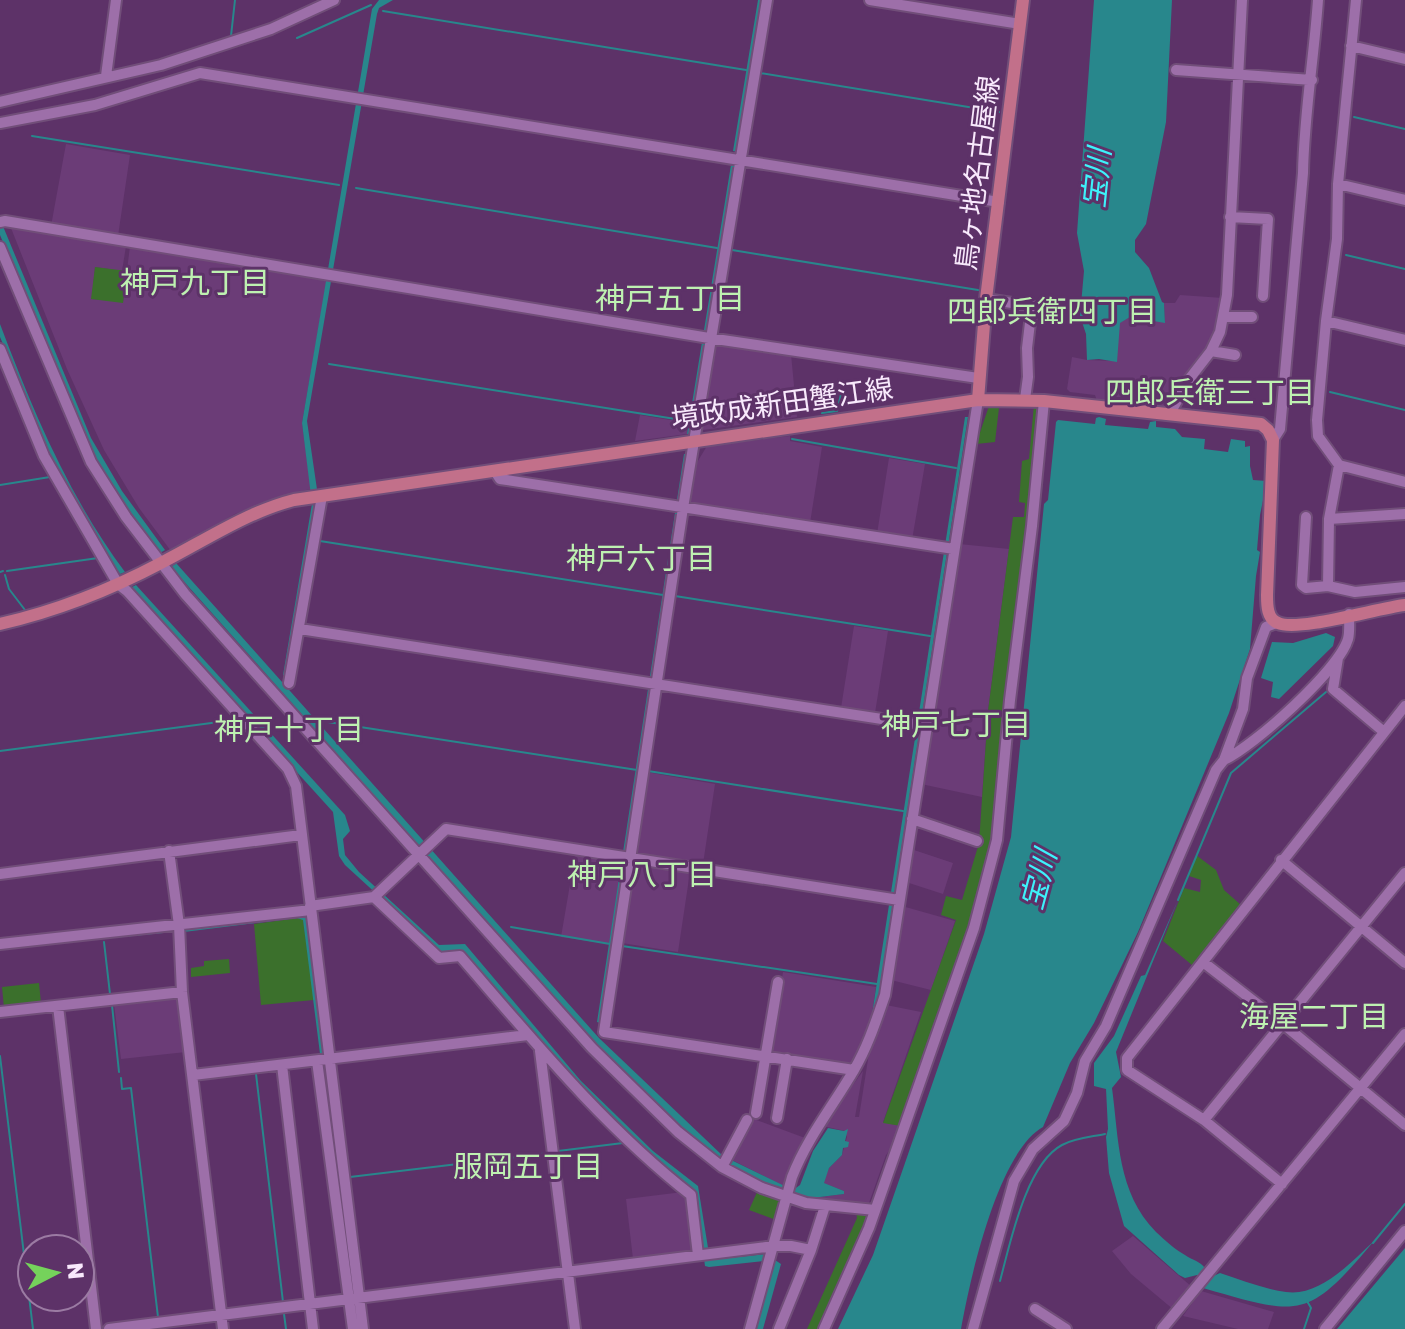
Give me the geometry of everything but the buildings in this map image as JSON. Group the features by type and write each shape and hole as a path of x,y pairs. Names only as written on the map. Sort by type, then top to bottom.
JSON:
{"main road":[{"name":"鳥ヶ地名古屋線","path":"978,400 986,299 1023,0"},
{"name":"境政成新田蟹江線","path":"0,624 62,606 118,584 261,511 307,498 696,440 978,400 1025,399 1261,424 1273,440"},
{"path":"1273,440 1267,595 1270,618 1276,623 1310,624 1405,605"}],"street":[{"path":"106,76 116,0"},
{"path":"0,102 161,65 271,29 334,0"},
{"path":"767,0 707,337 696,440 680,507 604,1032 854,1070"},
{"path":"870,0 1020,24"},
{"path":"1169,415 1190,378 1211,351 1227,295 1242,0"},
{"path":"1273,440 1280,429 1318,0"},
{"path":"1356,0 1355,47 1317,420 1318,436 1339,465 1405,482"},
{"path":"1355,47 1405,59"},
{"path":"192,55 200,73"},
{"path":"1176,70 1312,80"},
{"path":"0,123 95,105 200,73 999,202"},
{"path":"1341,185 1405,200"},
{"path":"1230,217 1268,219 1263,296"},
{"path":"2,222 978,378"},
{"path":"0,247 91,462 126,517 185,594 423,849 592,1048 678,1132 762,1188 825,1206 875,1210"},
{"path":"986,299 1032,306 1025,399"},
{"path":"1223,317 1252,317"},
{"path":"1329,322 1405,340"},
{"path":"0,349 3,363 44,456 118,584 288,769 296,786 330,1060 353,1300 353,1329"},
{"path":"1211,351 1235,355"},
{"path":"750,1329 800,1157 854,1070 874,1028 885,995 894,899 912,819 922,725 949,548 978,400"},
{"path":"824,1329 862,1248 974,928 997,840 1044,401"},
{"path":"1328,586 1329,519 1339,465"},
{"path":"494,470 500,479 949,548"},
{"path":"289,683 322,496"},
{"path":"1329,519 1405,514"},
{"path":"1306,517 1302,585 1306,588 1328,586 1355,592 1405,587"},
{"path":"1224,760 1268,730 1338,658 1348,640 1349,614"},
{"path":"973,1329 1014,1181 1033,1149 1064,1121 1070,1110 1085,1061 1119,998 1216,770 1224,760 1243,709 1247,678 1266,627 1276,623"},
{"path":"300,629 922,725"},
{"path":"1338,658 1333,689 1384,732"},
{"path":"1282,1184 1204,1120 1127,1070 1127,1058 1405,706"},
{"path":"912,819 977,841"},
{"path":"0,944 310,908 376,894 446,829 894,899"},
{"path":"0,874 301,835"},
{"path":"169,851 179,925 182,992 223,1329"},
{"path":"1281,860 1405,963"},
{"path":"1204,1120 1405,873"},
{"path":"376,894 439,958 460,956 574,1088 656,1168 691,1195 703,1254"},
{"path":"1203,962 1405,1125"},
{"path":"724,1162 751,1116 767,1056 778,982"},
{"path":"0,1012 182,992"},
{"path":"58,1006 96,1329"},
{"path":"1162,1329 1405,1034"},
{"path":"193,1075 528,1035"},
{"path":"540,1049 575,1329"},
{"path":"777,1118 787,1059"},
{"path":"317,1061 353,1300 363,1329"},
{"path":"282,1065 313,1329"},
{"path":"779,1329 825,1206"},
{"path":"1325,1329 1405,1231"},
{"path":"109,1329 703,1254 771,1255 791,1246 811,1250"},
{"path":"1035,1309 1066,1329"}],"shaded area":[{"path":"66,144 130,155 118,236 51,226"},
{"path":"11,228 126,246 122,271 95,267 92,299 123,302 130,246 327,279 302,423 311,489 235,514 171,551 139,508 104,450 67,369"},
{"path":"95,267 127,271 123,303 91,299"},
{"path":"1180,295 1223,298 1215,337 1174,397 1166,397 1165,408 1097,401 1095,395 1067,389 1072,357 1114,361 1119,323 1130,317 1165,322 1164,303 1175,303"},
{"path":"716,342 791,354 797,417 703,430 702,419"},
{"path":"1034,404 1039,404 997,820 964,952 901,1126 883,1123 956,920 941,915 946,896 962,900 979,843 988,711 1013,517 1024,517 1025,503 1019,502 1022,461 1029,459"},
{"path":"989,406 999,408 995,442 976,444"},
{"path":"640,415 689,423 687,434 635,441"},
{"path":"790,436 790,441 822,447 810,523 692,505 689,498 696,464 707,446"},
{"path":"889,458 925,464 912,540 877,534"},
{"path":"959,544 1009,549 988,711 982,797 921,784"},
{"path":"854,626 888,631 875,713 841,708"},
{"path":"646,772 715,784 703,864 634,854"},
{"path":"911,849 953,863 943,894 906,882"},
{"path":"575,855 623,862 609,944 561,937"},
{"path":"1196,855 1216,870 1224,890 1241,905 1192,965 1163,941 1184,888 1200,892 1201,880 1189,876"},
{"path":"635,863 690,872 678,952 622,943"},
{"path":"902,906 955,921 931,990 891,980"},
{"path":"303,919 314,1000 261,1005 254,924"},
{"path":"229,959 230,973 191,977 191,968 204,966 204,961"},
{"path":"783,972 876,987 870,1027 854,1065 770,1051"},
{"path":"39,983 41,1003 4,1008 2,987"},
{"path":"180,999 186,1052 121,1059 114,1004"},
{"path":"886,1005 921,1012 883,1122 901,1126 895,1143 886,1155 869,1203 830,1204 812,1198 844,1194 844,1191 823,1183 829,1168 842,1155 847,1137 845,1131 823,1126 863,1071 855,1117 859,1117 869,1053"},
{"path":"751,1118 805,1138 784,1186 728,1158"},
{"path":"758,1190 781,1201 776,1220 749,1210"},
{"path":"683,1192 687,1195 694,1249 691,1252 633,1259 626,1199"},
{"path":"856,1212 869,1215 821,1329 807,1329 857,1218"},
{"path":"1133,1236 1192,1287 1174,1310 1131,1274 1112,1251"},
{"path":"1201,1291 1274,1312 1268,1329 1238,1329 1183,1316"}],"water":[{"path":"379,0 393,0 379,8 377,14 307,421 319,503 288,678 283,675 312,504 302,423 372,9"},
{"path":"758,0 762,0 738,152 733,151"},
{"name":"宝川","path":"1094,0 1172,0 1166,122 1146,224 1135,240 1135,252 1149,268 1164,303 1165,323 1130,317 1120,323 1117,362 1087,360 1086,334 1080,316 1084,271 1077,233"},
{"path":"731,165 735,166 692,433 687,434"},
{"path":"0,219 91,438 122,491 165,550 160,553 118,495 85,439 0,235"},
{"path":"0,324 70,484 125,572 120,574 94,537 56,469 0,337"},
{"path":"965,417 968,417 878,1000 870,1027"},
{"name":"宝川","path":"1099,417 1106,419 1105,425 1148,429 1150,422 1156,421 1156,427 1175,429 1182,437 1205,439 1204,449 1228,452 1231,439 1245,441 1245,447 1250,446 1253,480 1267,481 1260,515 1257,550 1260,552 1250,649 1229,713 1138,932 1094,1023 1070,1063 1043,1127 1027,1141 1012,1162 1000,1189 979,1250 961,1329 838,1329 873,1255 984,934 1011,837 1044,504 1048,500 1056,422 1095,424"},
{"path":"684,454 689,454 601,1023 597,1022"},
{"path":"176,563 599,1038 723,1156 793,1190 800,1185 813,1151 828,1128 848,1129 845,1141 849,1142 848,1147 843,1148 842,1155 829,1168 824,1183 844,1191 844,1194 792,1197 730,1167 695,1140 597,1047 171,567"},
{"path":"136,585 345,815 350,831 343,839 345,855 359,872 439,945 465,944 581,1081 653,1151 698,1186 710,1260 766,1254 781,1264 763,1329 756,1329 773,1265 764,1261 705,1266 695,1192 600,1109 462,951 440,952 345,865 339,856 333,812 130,588"},
{"path":"1326,633 1335,637 1333,646 1279,699 1271,697 1273,682 1261,678 1272,642 1293,643"},
{"path":"1178,900 1116,1052 1121,1077 1112,1088 1127,1183 1143,1216 1156,1232 1203,1266 1205,1268 1201,1274 1207,1279 1220,1273 1269,1289 1299,1292 1323,1284 1374,1241 1333,1286 1300,1305 1282,1307 1261,1304 1203,1288 1205,1282 1197,1275 1185,1278 1179,1275 1124,1226 1109,1173 1106,1089 1094,1086 1094,1063 1114,1036"},
{"path":"304,914 307,918 359,1329 355,1329 303,920 297,918 184,932 184,929"},
{"path":"1405,1248 1405,1329 1337,1329"}],"waterway":[{"path":"231,36 235,0"},
{"path":"297,38 371,5"},
{"path":"383,11 746,70"},
{"path":"760,73 999,112"},
{"path":"1354,117 1405,129"},
{"path":"32,136 339,185"},
{"path":"356,188 717,248"},
{"path":"732,250 978,290"},
{"path":"1346,255 1405,269"},
{"path":"329,364 688,421"},
{"path":"822,413 837,411 842,390"},
{"path":"1330,392 1405,410"},
{"path":"792,439 956,468"},
{"path":"0,485 50,477"},
{"path":"320,541 663,595"},
{"path":"7,571 98,558"},
{"path":"5,575 9,589 25,610"},
{"path":"675,596 930,636"},
{"path":"1178,900 1231,773 1326,692"},
{"path":"0,751 234,720"},
{"path":"328,722 637,770"},
{"path":"648,771 903,811"},
{"path":"511,927 610,944"},
{"path":"33,945 173,931"},
{"path":"104,942 110,994"},
{"path":"622,946 877,984"},
{"path":"112,1005 119,1072"},
{"path":"0,1056 33,1329"},
{"path":"256,1074 283,1302"},
{"path":"121,1078 122,1089 131,1088 158,1317"},
{"path":"1000,1281 1021,1206 1039,1169 1049,1155 1062,1145 1105,1134"},
{"path":"558,1151 623,1143"},
{"path":"350,1177 549,1153"},
{"path":"1373,1243 1405,1204"},
{"path":"1304,1329 1311,1308 1307,1301"},
{"path":"284,1314 286,1329"}],"district":[{"name":"神戸九丁目","path":"195,283"},
{"name":"神戸五丁目","path":"670,299"},
{"name":"四郎兵衛四丁目","path":"1052,312"},
{"name":"四郎兵衛三丁目","path":"1210,393"},
{"name":"神戸六丁目","path":"641,559"},
{"name":"神戸七丁目","path":"956,725"},
{"name":"神戸十丁目","path":"289,730"},
{"name":"神戸八丁目","path":"642,875"},
{"name":"海屋二丁目","path":"1314,1017"},
{"name":"服岡五丁目","path":"528,1167"}]}
